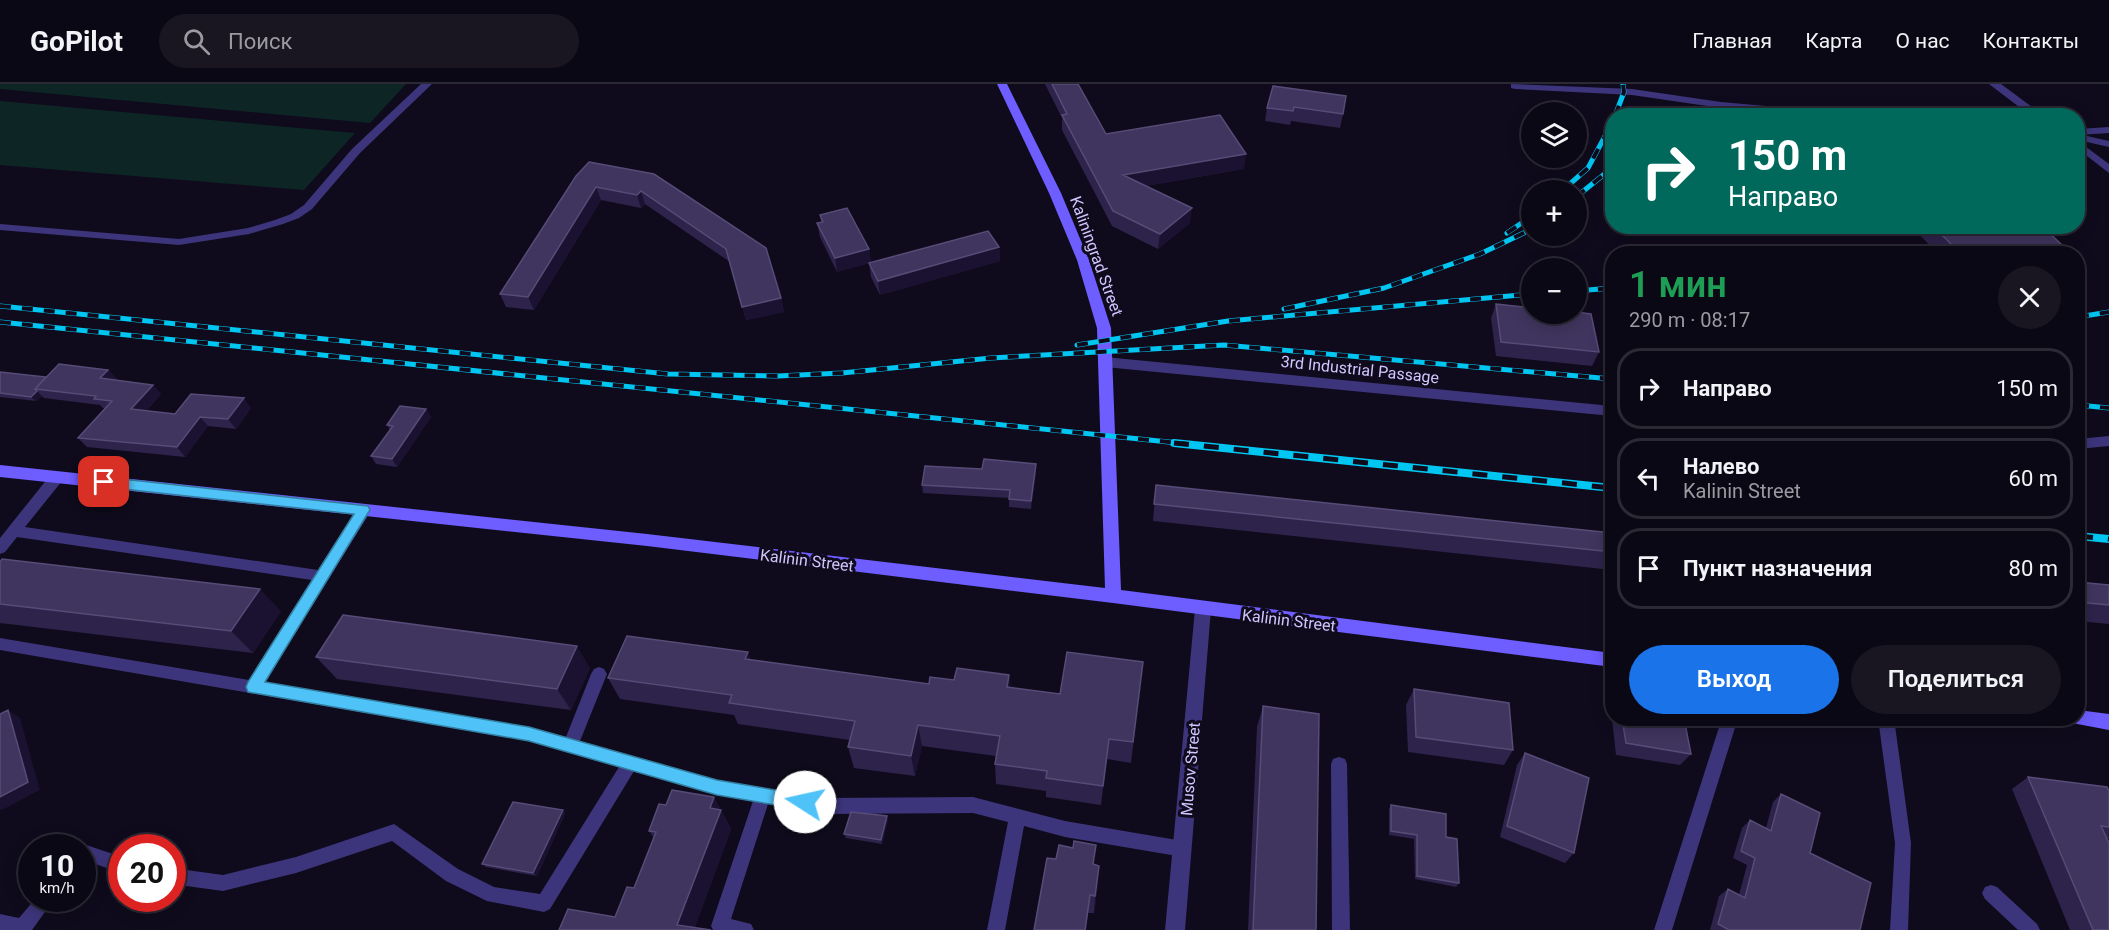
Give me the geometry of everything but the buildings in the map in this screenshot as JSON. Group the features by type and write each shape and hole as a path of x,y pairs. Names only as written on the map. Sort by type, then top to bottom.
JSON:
{"main road":[{"name":"Kaliningrad Street","path":"1002,84 1055,193 1083,260 1104,328 1113,596"},
{"name":"Kalinin Street","path":"0,471 647,540 1113,596 1605,659"},
{"path":"2085,719 2109,722"}],"street":[{"path":"1994,84 2028,108"},
{"path":"1515,86 1632,92 1755,108"},
{"path":"2085,133 2109,130"},
{"path":"2085,150 2109,170"},
{"name":"3rd Industrial Passage","path":"1105,362 1605,410"},
{"path":"2085,443 2109,441"},
{"name":"Musov Street","path":"1175,930 1203,609"}],"lane":[{"path":"0,226 179,242 249,231 295,216 308,207 362,145 427,84"},
{"path":"390,101 408,102"},
{"path":"2085,136 2109,144"},
{"path":"345,144 362,145"},
{"path":"319,173 337,173"},
{"path":"0,548 57,477"},
{"path":"253,687 364,510"},
{"path":"14,531 322,576"},
{"path":"0,644 529,734 717,787 826,806 973,805 1065,829 1182,849"},
{"path":"570,746 599,674"},
{"path":"1663,930 1727,726"},
{"path":"1887,726 1903,843 1899,930"},
{"path":"186,878 223,883 296,865 393,832 452,875 493,895 544,903 629,764"},
{"path":"1339,764 1341,930"},
{"path":"745,930 720,926 763,795"},
{"path":"996,930 1017,817"},
{"path":"1990,893 2031,930"},
{"path":"0,923 23,927 35,912"}],"green space":[{"path":"0,84 406,84 370,123 0,89"},
{"path":"0,101 355,133 304,190 0,165"}],"railway":[{"path":"1618,108 1624,92 1623,84"},
{"path":"1574,180 1588,168 1605,136"},
{"path":"1587,188 1605,174"},
{"path":"1507,233 1521,223"},
{"path":"1284,309 1384,288 1480,254 1521,234"},
{"path":"1587,290 1605,289"},
{"path":"1077,345 1228,321 1521,295"},
{"path":"0,306 668,374 778,376 842,373 991,358 1224,345 1605,378"},
{"path":"2085,316 2109,312"},
{"path":"0,322 1188,444"},
{"path":"2085,406 2109,408"},
{"path":"1174,443 1605,487"},
{"path":"2085,537 2109,539"}],"route":[{"path":"104,482 364,510 253,687 529,734 717,787 805,802"}]}
